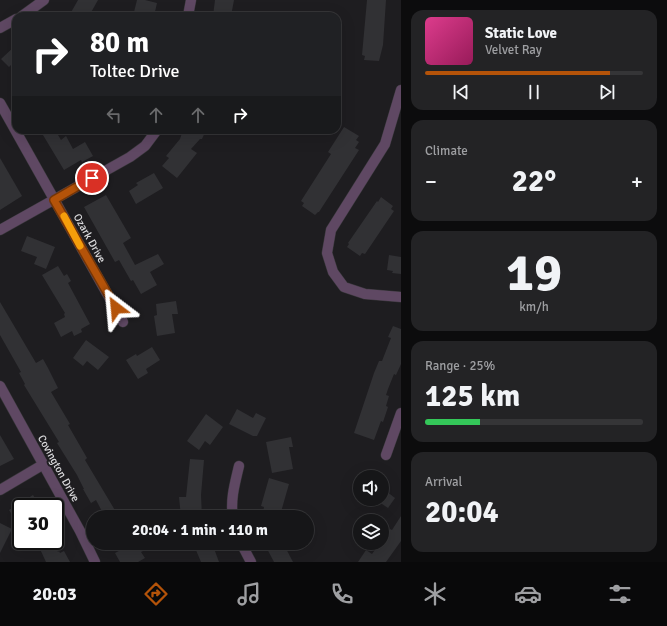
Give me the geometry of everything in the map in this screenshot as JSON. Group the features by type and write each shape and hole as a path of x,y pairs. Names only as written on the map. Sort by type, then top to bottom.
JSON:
{"street":[{"path":"28,12 44,0"},
{"path":"189,12 191,0"},
{"path":"0,28 12,21"},
{"path":"401,90 385,144 331,230 327,253 333,272 344,286 365,294 401,297"},
{"name":"Ozark Drive","path":"0,103 12,125"},
{"name":"Ozark Drive","path":"17,134 123,322"},
{"path":"0,230 130,157 145,146 155,134"},
{"name":"Covington Drive","path":"0,386 44,464 95,562"},
{"path":"386,455 401,413"},
{"path":"0,490 44,464"},
{"path":"233,510 232,499 239,466"},
{"path":"245,550 251,562"}],"building":[{"path":"78,0 98,0 91,12 71,12"},
{"path":"137,0 157,3 155,12 134,12"},
{"path":"215,0 234,0 232,12 214,12"},
{"path":"367,0 386,0 383,45 379,61 364,60 365,56 362,55"},
{"path":"12,49 12,66 11,65 9,67 1,59"},
{"path":"344,127 359,136 356,140 359,142 355,148 359,150 319,212 315,215 302,206 304,203 301,201 331,154 328,152 341,134"},
{"path":"42,134 57,134 61,140 66,136 73,149 85,142 93,156 82,162 81,160 64,170"},
{"path":"182,134 204,134 202,139 200,139 191,149 197,153 177,178 162,166 169,158 166,156 180,139"},
{"path":"0,158 22,196 0,210"},
{"path":"154,173 163,188 136,204 129,191 138,185 136,183"},
{"path":"106,195 131,238 123,243 135,265 158,254 164,264 150,272 157,285 141,294 133,280 131,281 119,260 115,262 84,207"},
{"path":"381,197 393,206 391,209 394,211 365,254 362,253 360,256 347,247 349,244 348,243"},
{"path":"27,236 55,247 46,269 34,264 37,257 21,251"},
{"path":"389,255 401,257 401,274 392,273 393,271 387,270"},
{"path":"58,266 64,276 67,274 71,281 68,283 90,324 81,329 82,332 74,336 72,331 61,337 54,323 65,317 65,313 42,275"},
{"path":"176,301 178,314 172,314 175,333 157,336 154,316 157,315 156,304"},
{"path":"0,302 36,363 43,359 48,368 58,388 51,392 70,424 68,425 87,458 85,460 115,510 101,510 96,500 91,503 77,475 57,443 59,442 24,385 25,384 19,373 21,372 0,335"},
{"path":"393,326 401,329 401,364 396,375 394,374 388,389 386,395 389,396 386,406 388,407 383,422 381,421 374,440 354,433 374,373 379,361 382,361 391,338 388,337"},
{"path":"86,340 109,357 98,370 87,361 83,366 73,358"},
{"path":"152,347 160,360 146,369 148,373 138,379 126,360 136,354 137,356"},
{"path":"237,409 253,418 256,413 266,418 257,436 253,436 229,424"},
{"path":"206,414 223,427 210,445 205,441 199,450 187,441"},
{"path":"0,435 14,459 0,466"},
{"path":"291,437 293,447 289,447 293,469 272,473 266,442"},
{"path":"190,459 204,460 201,495 202,510 180,510 179,497 186,497"},
{"path":"269,478 289,484 282,510 263,510 264,507 261,506"},
{"path":"389,493 395,498 388,508 385,506 389,506"},
{"path":"401,516 401,541 386,562 358,562 366,550 372,554 375,550 389,550 389,530 390,529 392,530"},
{"path":"0,523 12,529 0,553"},
{"path":"40,550 57,550 60,553 64,551 70,562 46,562"},
{"path":"121,550 145,550 141,552 145,558 138,562 120,562 115,553"},
{"path":"196,550 215,550 219,562 201,562"},
{"path":"268,550 287,550 293,562 274,562"}],"slow traffic":[{"path":"64,216 80,246"}],"route":[{"path":"92,178 54,200 116,308"}]}
